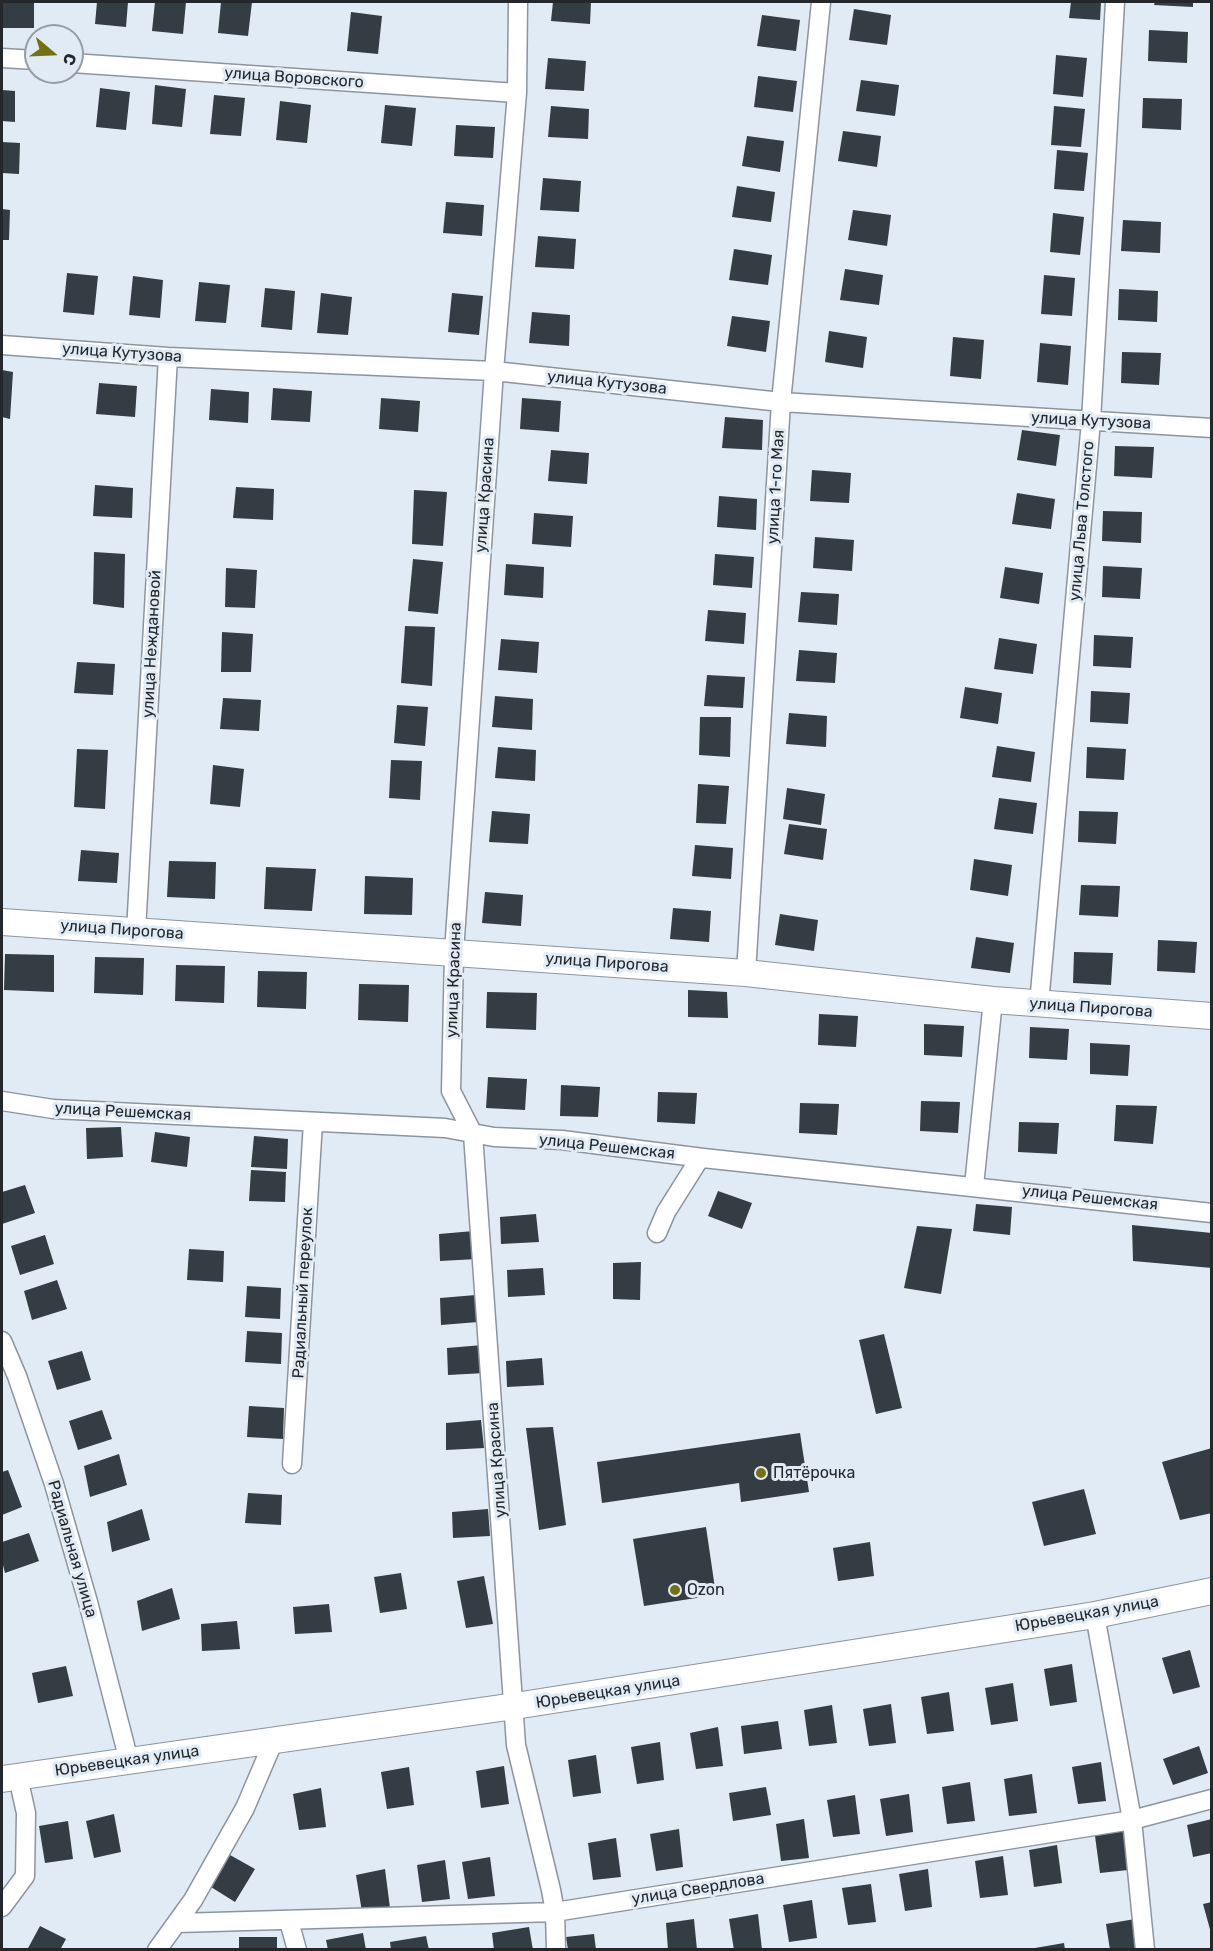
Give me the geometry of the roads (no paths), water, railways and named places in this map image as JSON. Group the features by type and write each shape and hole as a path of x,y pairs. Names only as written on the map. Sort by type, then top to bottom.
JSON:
{"street":[{"name":"улица Красина","path":"518,2 517,93 494,371 454,952 451,1091 473,1134 516,1745 555,1912 556,1950"},
{"name":"улица 1-го Мая","path":"746,973 781,402 821,2"},
{"name":"улица Льва Толстого","path":"1039,1004 1092,421 1115,2"},
{"path":"2,58 24,59"},
{"name":"улица Воровского","path":"84,64 517,93"},
{"name":"улица Кутузова","path":"2,345 168,357 494,371 781,402 1212,428"},
{"name":"улица Неждановой","path":"136,931 168,357"},
{"name":"улица Пирогова","path":"2,922 746,973 993,1000 1212,1016"},
{"path":"974,1186 993,1000"},
{"name":"улица Решемская","path":"2,1101 53,1109 445,1128 473,1134 562,1140 700,1158 1212,1213"},
{"name":"Радиальный переулок","path":"292,1464 313,1122"},
{"path":"657,1233 666,1212 700,1158"},
{"name":"Радиальная улица","path":"2,1341 17,1376 54,1484 88,1602 129,1761"},
{"name":"Юрьевецкая улица","path":"10,1778 515,1706 1095,1614 1212,1591"},
{"path":"1095,1614 1132,1820 1145,1950"},
{"path":"157,1950 178,1923 244,1808 274,1740"},
{"path":"2,1907 25,1876 26,1813 10,1778"},
{"name":"улица Свердлова","path":"178,1923 555,1912 1132,1820 1212,1799"},
{"path":"289,1921 297,1950"}],"place":[{"name":"Пятёрочка","path":"761,1473"},
{"name":"Ozon","path":"675,1590"}]}
